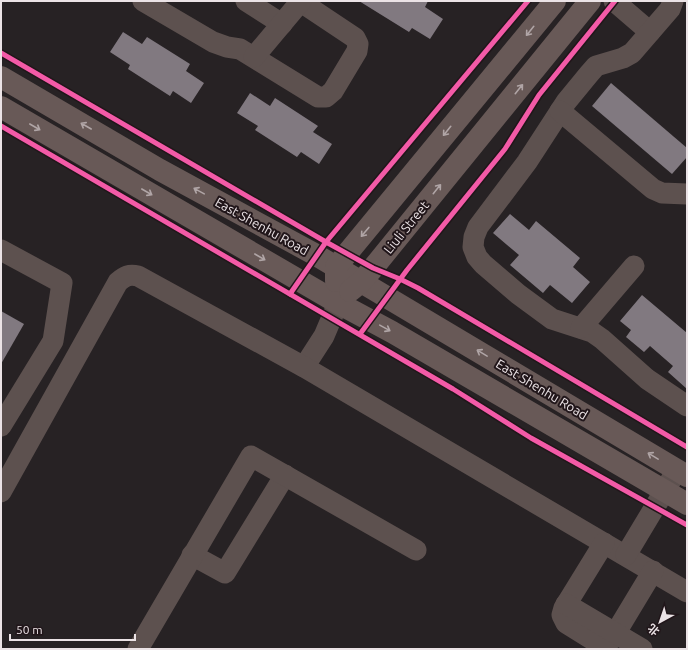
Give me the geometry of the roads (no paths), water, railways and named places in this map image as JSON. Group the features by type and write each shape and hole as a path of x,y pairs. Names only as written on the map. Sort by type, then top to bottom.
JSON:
{"main road":[{"path":"338,303 336,267 555,1"},
{"name":"Liuli Street","path":"338,303 361,282 590,1"},
{"name":"East Shenhu Road","path":"1,77 160,170 336,267 682,473"},
{"name":"East Shenhu Road","path":"1,107 687,504"}],"street":[{"path":"143,1 214,42 227,47 240,49 318,97 326,97 333,90 357,51 358,44 355,38 301,1 254,57"},
{"path":"246,1 282,24"},
{"path":"614,1 650,32"},
{"path":"672,1 670,9 632,53 623,58 596,66 566,102 527,162 478,227 474,237 474,247 477,258 518,294 552,319 592,332 647,379 687,406"},
{"path":"560,111 653,189 662,193 687,194"},
{"path":"1,250 62,283 53,341 1,426"},
{"path":"581,328 634,266"},
{"path":"1,492 118,282 129,274 138,276 304,368 687,592"},
{"path":"304,368 324,336 338,303"},
{"path":"138,649 251,456 416,550"},
{"path":"626,555 664,491 682,473"},
{"path":"192,555 225,573 285,475"},
{"path":"604,543 566,604 562,615 566,623 598,643 606,643 612,639 653,571"},
{"path":"616,633 642,649"}]}
